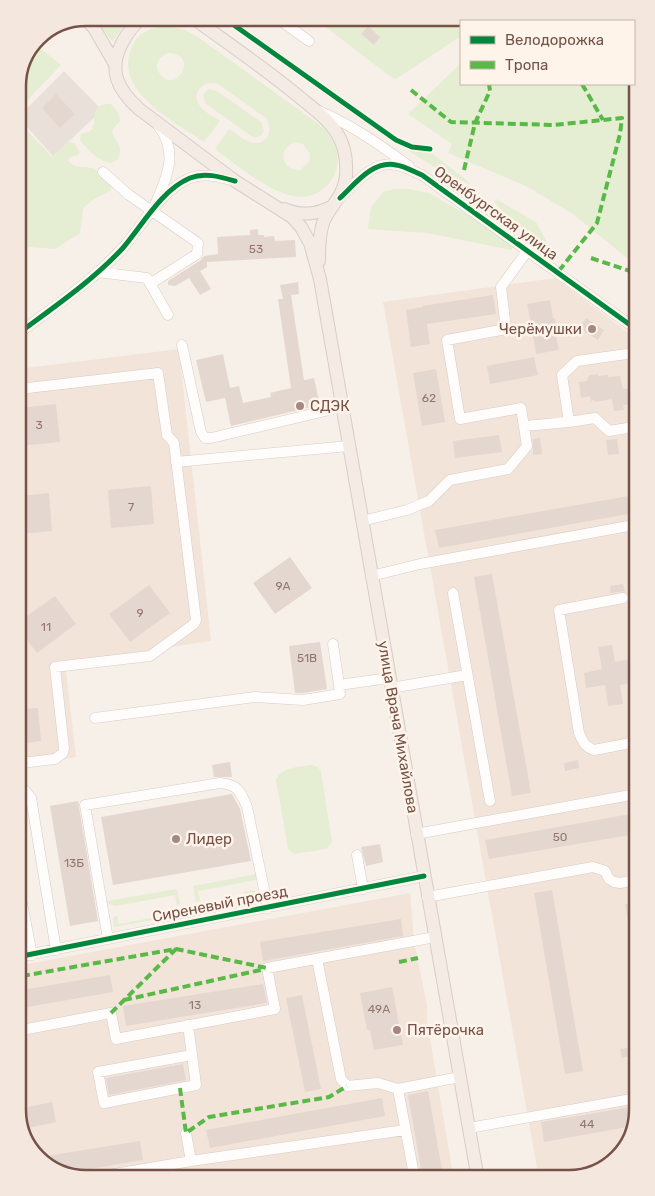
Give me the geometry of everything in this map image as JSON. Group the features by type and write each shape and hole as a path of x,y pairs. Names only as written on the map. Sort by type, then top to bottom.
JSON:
{"main road":[{"path":"92,26 115,64"},
{"path":"135,26 125,37 118,51 115,64 115,74 128,99 235,181 292,217 301,226 310,244 320,279"},
{"path":"203,26 279,80 315,109 338,134 343,146 346,157 346,172 344,187 336,202 313,214 302,214 270,204"},
{"name":"Оренбургская улица","path":"320,279 322,224 336,202"},
{"name":"улица Врача Михайлова","path":"320,279 476,1170"}],"street":[{"path":"287,26 309,41"},
{"path":"315,109 343,121 364,133 422,175"},
{"path":"152,210 166,180 170,159 167,140 154,120"},
{"name":"Оренбургская улица","path":"336,202 369,171 380,165 397,165 422,175 629,323"},
{"path":"104,172 129,195 198,243 197,254 150,284"},
{"path":"26,328 97,272 122,249 152,210 174,188 190,178 220,176 235,181"},
{"path":"362,521 407,510 429,501 450,480 508,469 527,446 521,408 460,419 446,340 506,329 501,288 528,250"},
{"path":"97,272 147,278 168,315"},
{"path":"182,344 201,432 205,438 342,407"},
{"path":"569,422 562,375 577,361 629,354"},
{"path":"26,388 158,373 167,435 174,443 196,620 194,624 150,656 56,667 64,753 54,759 26,762"},
{"path":"524,426 595,418 609,431 629,428"},
{"path":"176,462 349,446"},
{"path":"371,576 420,564 629,526"},
{"path":"453,593 490,801"},
{"path":"623,598 559,610 579,733 583,742 588,748 594,750 629,743"},
{"path":"96,718 255,697 303,700 340,694 333,644"},
{"path":"339,685 390,683 468,675"},
{"path":"108,939 85,805 220,783 232,784 241,792 247,807 268,908"},
{"path":"26,792 31,798 56,950"},
{"path":"416,834 629,795"},
{"path":"356,855 363,888"},
{"path":"427,897 593,867 604,871 609,879 614,882 629,881"},
{"name":"Сиреневый проезд","path":"27,955 424,876"},
{"path":"26,1029 111,1013 116,1038 274,1009 267,968 434,937"},
{"path":"317,959 341,1079 347,1086 378,1083 398,1089 460,1078"},
{"path":"188,1025 192,1055 196,1085 104,1103 98,1072 192,1055"},
{"path":"398,1089 413,1170"},
{"path":"469,1128 629,1099"},
{"path":"139,1170 405,1130"},
{"path":"186,1133 191,1161"}],"shaded area":[{"path":"64,71 98,106 99,113 53,156 26,126 26,109"},
{"path":"555,278 629,333 629,1110 627,1125 619,1143 599,1162 580,1169 537,1170 383,302"},
{"path":"179,349 211,641 65,663 76,757 26,765 26,368"},
{"path":"410,893 414,941 427,1005 427,1021 452,1170 83,1170 56,1162 34,1140 27,1121 26,964"}],"green space":[{"path":"101,26 124,26 113,41"},
{"path":"168,26 185,30 198,37 324,128 334,144 338,160 335,173 327,185 320,191 308,196 294,196 279,192 251,176 215,149 229,129 254,143 259,143 266,139 269,131 266,118 218,84 209,83 201,87 197,94 200,106 220,121 204,142 150,104 131,79 128,65 131,49 137,38 151,29","holes":["165,54 178,55 183,60 184,66 182,72 173,80 166,79 160,74 157,67 158,61","295,142 303,144 310,154 309,162 300,170 289,167 284,159 286,149"]},
{"path":"324,26 460,26 460,37 396,79"},
{"path":"40,48 61,65 26,102 28,71 32,60"},
{"path":"460,64 460,85 629,85 629,260 573,214 526,186 448,153 452,144 408,114"},
{"path":"209,89 217,91 261,122 264,130 262,134 257,137 251,136 205,103 203,95"},
{"path":"111,104 116,110 120,121 112,132 119,145 120,152 117,160 111,163 98,157 80,140 81,134 92,129 97,107"},
{"path":"26,129 52,157 68,142 74,143 80,152 78,155 70,157 68,160 70,163 97,170 113,185 110,191 94,199 83,208 80,233 55,249 26,247"},
{"path":"407,150 433,154 470,184 447,175"},
{"path":"394,189 409,189 429,193 513,241 514,245 511,250 427,233 368,229 371,207 383,192"},
{"path":"496,199 536,222 551,250 509,219 494,201"},
{"path":"311,765 318,767 321,772 332,842 326,849 294,854 288,849 276,780 286,770"},
{"path":"257,874 256,880 198,891 200,901 196,902 193,886"},
{"path":"177,889 180,904 177,905 175,895 116,906 109,904 107,901"},
{"path":"253,890 259,893 261,900 198,911 196,905 200,904 202,908 246,900 244,892"},
{"path":"179,908 181,915 114,927 113,918 117,915 119,924 177,913"}],"building":[{"path":"368,26 380,37 374,45 361,34"},
{"path":"56,94 75,114 60,128 42,108"},
{"path":"258,229 258,235 264,235 264,237 274,236 275,241 295,240 296,257 207,262 207,267 200,271 211,289 200,295 189,278 175,286 168,285 168,281 201,260 204,256 218,254 217,237 250,235 250,230"},
{"path":"298,282 299,294 291,295 304,380 314,378 320,405 231,426 225,398 206,402 196,360 223,354 230,388 239,386 243,403 271,397 270,393 291,388 278,299 283,299 280,285"},
{"path":"493,295 496,314 427,324 430,344 411,347 406,310"},
{"path":"550,300 553,318 555,318 557,330 555,331 559,350 536,354 533,335 530,335 528,324 531,323 527,304"},
{"name":"Черёмушки","path":"586,318 604,330 598,340 579,328"},
{"path":"534,357 538,375 490,384 487,366"},
{"path":"436,369 445,422 422,426 413,373"},
{"path":"589,375 620,376 623,389 629,388 629,404 623,405 624,410 614,411 612,399 595,402 595,400 591,401 590,396 581,398 579,382 587,381"},
{"path":"56,404 60,442 26,445 26,407"},
{"path":"499,435 502,452 455,458 453,441"},
{"path":"540,438 542,454 533,455 533,439"},
{"path":"617,439 619,454 608,455 606,440"},
{"path":"151,486 154,524 111,528 108,490"},
{"path":"49,493 52,531 26,533 26,495"},
{"path":"629,496 629,514 439,548 435,530"},
{"path":"290,557 312,588 275,614 253,583"},
{"path":"492,574 531,793 512,796 474,577"},
{"path":"623,584 625,591 611,593 610,586"},
{"path":"149,585 170,613 130,642 109,614"},
{"path":"55,596 76,624 37,653 26,639 26,617"},
{"path":"320,642 327,689 295,693 289,646"},
{"path":"612,645 615,662 629,660 629,683 620,685 623,704 608,706 605,685 586,688 584,673 602,669 598,647"},
{"path":"38,708 41,741 26,743 26,709"},
{"path":"578,760 579,768 565,771 564,763"},
{"path":"230,762 232,777 214,777 212,765"},
{"name":"Лидер","path":"232,794 240,809 251,861 113,885 101,817"},
{"path":"78,801 98,921 70,926 50,806"},
{"path":"629,814 629,835 489,859 485,840"},
{"path":"380,844 383,862 366,866 361,847"},
{"path":"552,890 583,1071 565,1074 534,893"},
{"path":"629,903 629,926 625,904"},
{"path":"401,919 403,936 263,961 260,942"},
{"path":"110,975 113,992 26,1007 26,989"},
{"path":"263,984 267,1003 126,1026 123,1006"},
{"path":"392,987 403,1045 374,1050 370,1030 367,1030 360,993"},
{"path":"302,995 321,1089 305,1092 286,998"},
{"path":"629,1048 629,1056 622,1058 620,1049"},
{"path":"183,1064 186,1080 109,1095 106,1078"},
{"path":"428,1091 442,1170 421,1170 408,1095"},
{"path":"382,1098 385,1116 210,1148 206,1130"},
{"path":"52,1102 56,1122 29,1128 26,1107"},
{"path":"629,1107 626,1127 544,1142 541,1122"},
{"path":"140,1141 143,1160 83,1170 63,1165 48,1156"}],"marked path":[{"path":"464,170 475,123 490,91 489,85"},
{"path":"583,85 603,120"},
{"path":"411,90 451,122 554,125 622,118 620,134 597,223 558,272"},
{"path":"591,258 629,271"},
{"path":"26,975 176,949 267,968"},
{"path":"111,1013 176,949"},
{"path":"399,962 418,958"},
{"path":"124,1000 265,969"},
{"path":"180,1088 186,1133 209,1117 329,1097 347,1086"}],"cycle path":[{"path":"235,26 396,140 412,147 430,149"},
{"path":"340,198 365,174 380,166 388,164 409,169 422,175 629,324"},
{"path":"26,328 110,261 170,191 190,178 201,175 235,181"},
{"path":"26,955 424,876"}],"place":[{"name":"Черёмушки","path":"592,329"},
{"name":"СДЭК","path":"300,406"},
{"name":"Лидер","path":"176,839"},
{"name":"Пятёрочка","path":"397,1030"}]}
